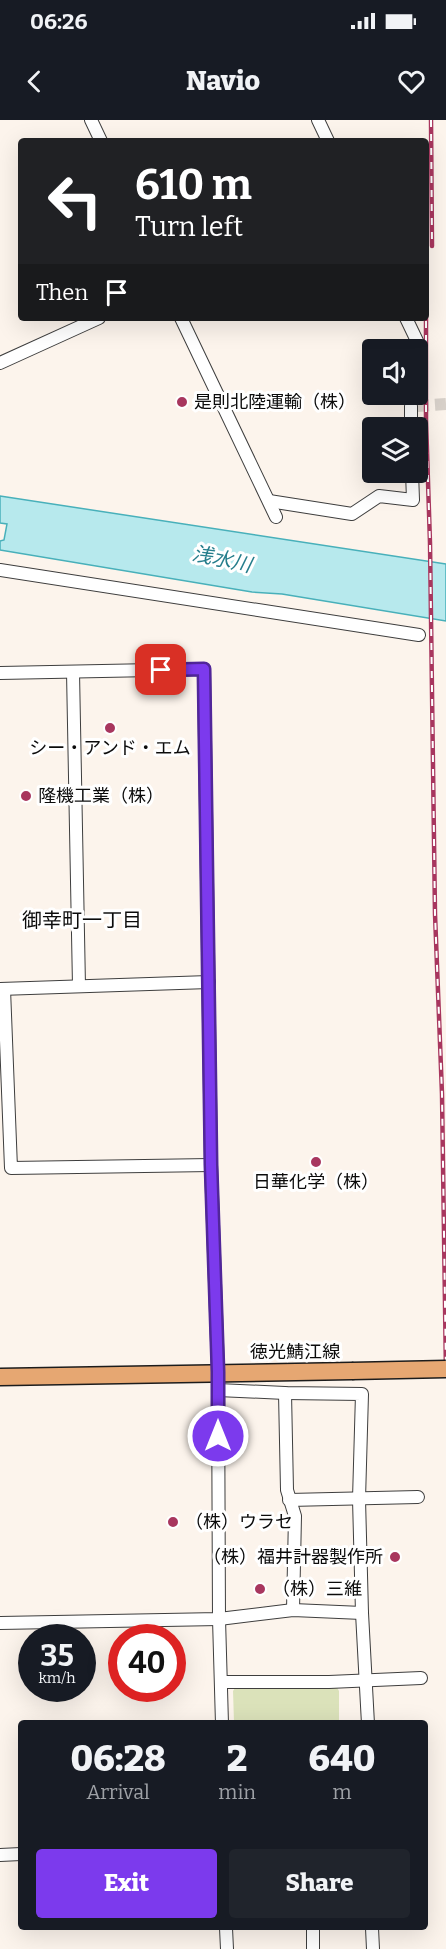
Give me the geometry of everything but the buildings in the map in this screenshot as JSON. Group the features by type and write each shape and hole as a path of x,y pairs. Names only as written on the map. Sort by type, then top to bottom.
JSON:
{"main road":[{"name":"徳光鯖江線","path":"0,1377 446,1369"}],"street":[{"path":"91,120 100,138"},
{"path":"318,120 327,138"},
{"path":"0,363 92,321"},
{"path":"183,321 276,517"},
{"path":"407,321 416,339"},
{"path":"269,501 352,513 379,496 413,500 412,483"},
{"path":"0,570 419,635"},
{"path":"0,673 204,669 211,1165 218,1372 222,1720"},
{"path":"73,672 79,987"},
{"path":"209,982 2,989 11,1168 211,1165"},
{"path":"218,1390 362,1394 359,1499 368,1720"},
{"path":"285,1393 286,1490 295,1516 293,1610"},
{"path":"289,1500 418,1497"},
{"path":"0,1623 219,1618 293,1610 362,1613"},
{"path":"221,1682 286,1683 421,1678"},
{"path":"0,1855 18,1854"},
{"path":"226,1930 227,1949"},
{"path":"313,1930 313,1949"},
{"path":"372,1930 373,1949"}],"green space":[{"path":"335,1684 339,1691 339,1720 234,1720 233,1691 237,1685"}],"water":[{"name":"浅水川","path":"0,496 446,564 446,621 282,594 252,592 0,550 0,541 4,540 7,524 0,523"}],"tunnel":[{"path":"417,406 446,404"}],"railway":[{"path":"431,120 432,246"},
{"path":"426,321 435,914 442,1094 446,1373"}],"place":[{"name":"是則北陸運輸（株）","path":"182,402"},
{"name":"シー・アンド・エム","path":"110,728"},
{"name":"隆機工業（株）","path":"26,796"},
{"name":"日華化学（株）","path":"316,1162"},
{"name":"（株）ウラセ","path":"173,1522"},
{"name":"（株）福井計器製作所","path":"395,1557"},
{"name":"（株）三維","path":"260,1589"}],"district":[{"name":"御幸町一丁目","path":"82,920"}],"route":[{"path":"161,670 204,669 211,1165 218,1436"}]}
